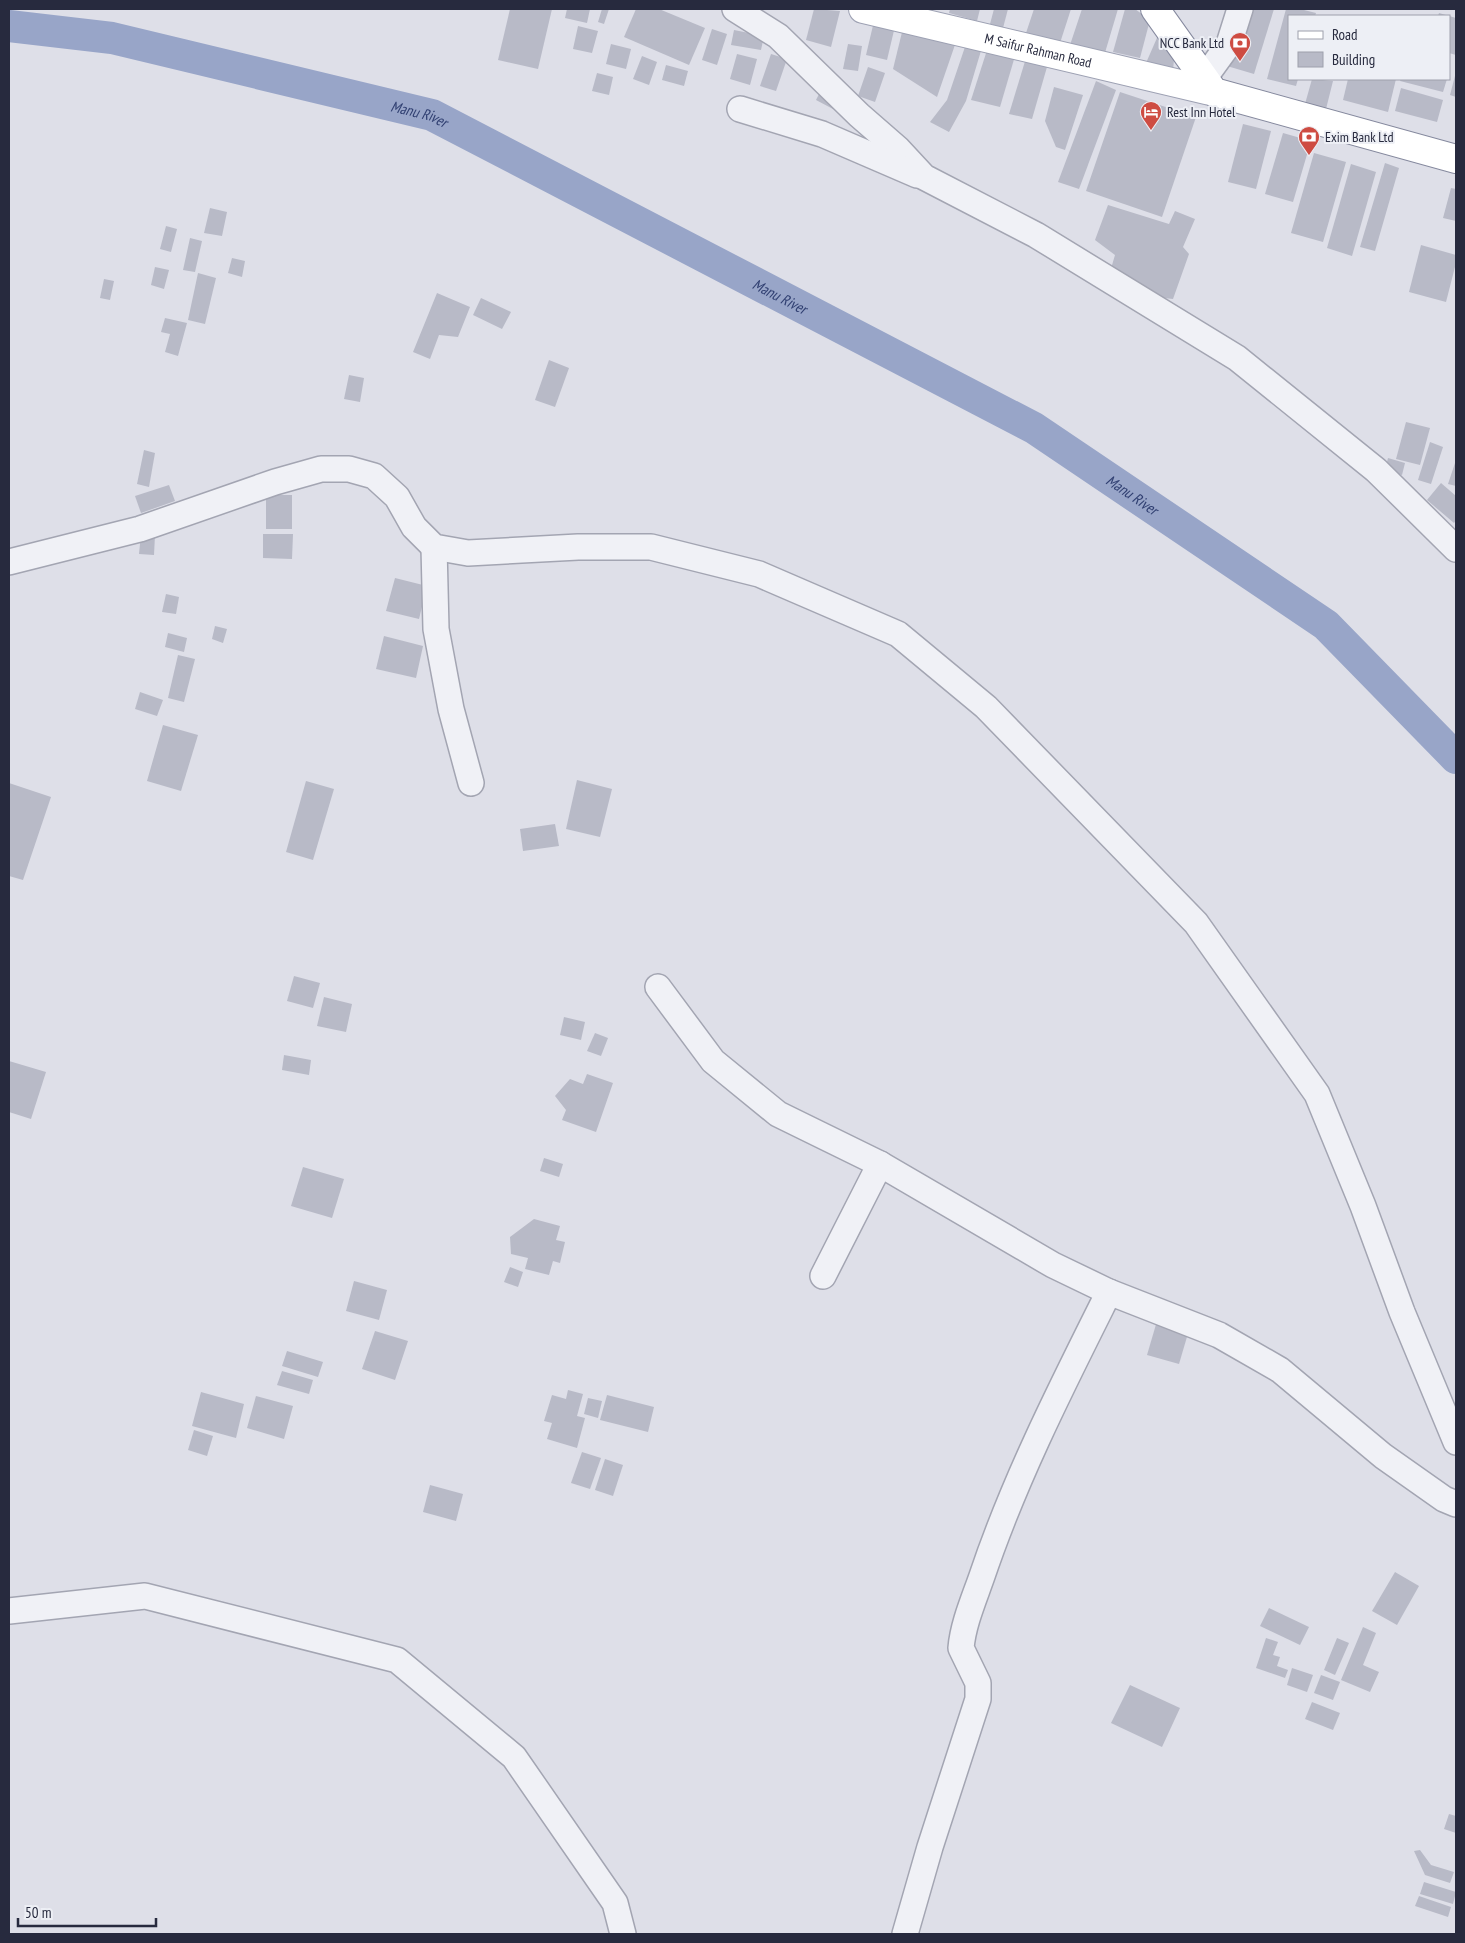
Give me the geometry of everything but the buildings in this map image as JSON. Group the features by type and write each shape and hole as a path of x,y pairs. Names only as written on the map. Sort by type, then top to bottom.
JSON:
{"main road":[{"name":"M Saifur Rahman Road","path":"863,9 1210,84 1456,159"},
{"path":"1155,9 1210,84"}],"street":[{"path":"735,9 778,36 859,115 898,149 924,178"},
{"path":"1210,84 1229,44 1240,9"},
{"path":"740,109 822,134 924,178 1036,235 1237,358 1376,470 1456,549"},
{"path":"9,562 140,530 275,482 321,469 349,469 374,476 397,497 414,527 434,547 468,553 578,547 651,547 759,574 898,634 986,707 1196,923 1317,1094 1363,1206 1402,1312 1456,1442"},
{"path":"434,547 436,628 451,710 471,783"},
{"path":"658,986 713,1061 778,1114 880,1164 1053,1265 1109,1292 1219,1335 1280,1370 1383,1456 1444,1499 1456,1504"},
{"path":"823,1276 880,1164"},
{"path":"905,1934 930,1847 978,1698 978,1683 961,1648 968,1616 998,1532 1052,1407 1109,1292"},
{"path":"9,1611 145,1596 397,1660 514,1757 615,1903 623,1934"}],"waterway":[{"name":"Manu River","path":"9,26 112,38 432,115 1034,428 1326,625 1456,758"}],"place":[{"name":"NCC Bank Ltd","path":"1240,62"},
{"name":"Rest Inn Hotel","path":"1151,131"},
{"name":"Exim Bank Ltd","path":"1309,156"}]}
